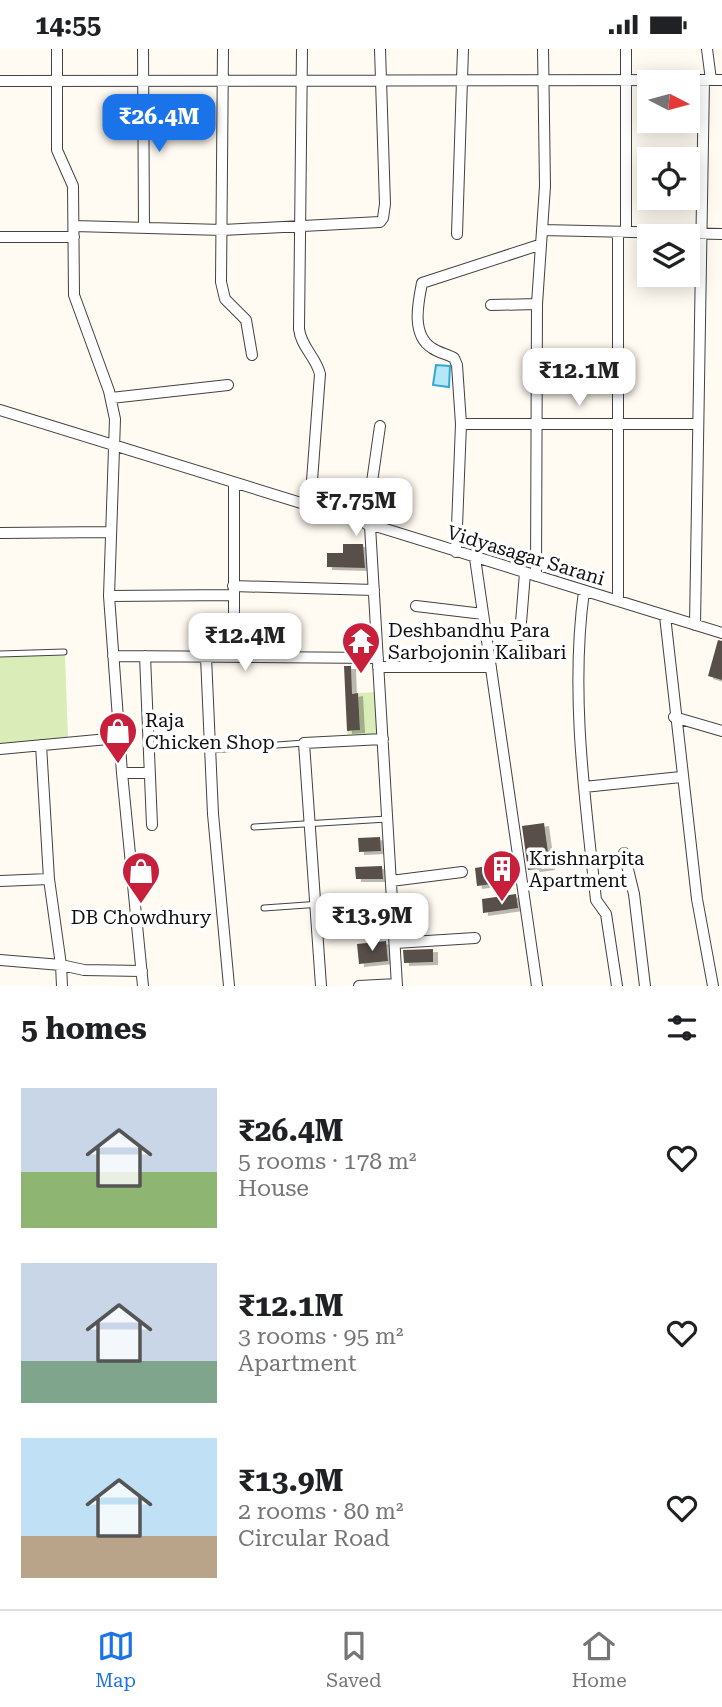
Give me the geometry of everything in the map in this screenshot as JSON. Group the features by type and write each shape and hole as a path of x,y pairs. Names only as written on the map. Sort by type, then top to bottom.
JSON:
{"street":[{"path":"57,49 57,150 73,186 76,303 111,398 116,447 109,596 122,773 143,986"},
{"path":"143,49 144,227"},
{"path":"223,49 223,293 230,305 246,320 252,355"},
{"path":"302,49 300,338 320,374 310,507"},
{"path":"0,237 144,227 223,230 374,224 383,218 380,49"},
{"path":"457,234 463,49"},
{"path":"520,635 530,575 539,245 542,230 543,49"},
{"path":"618,601 618,424 626,49"},
{"path":"695,625 701,233 712,80 707,49"},
{"path":"0,81 302,83 712,80"},
{"path":"542,230 722,234"},
{"path":"456,552 461,425 456,361 432,348 420,334 418,310 422,283 539,245"},
{"path":"491,305 537,304"},
{"path":"111,398 229,385"},
{"name":"Vidyasagar Sarani","path":"0,410 722,633"},
{"path":"461,425 698,424"},
{"path":"359,986 397,985 368,525 380,426"},
{"path":"234,484 234,657"},
{"path":"0,533 110,532"},
{"path":"475,558 537,986"},
{"path":"109,596 233,590 374,590"},
{"path":"583,591 578,644 584,787 596,901 606,914 617,986"},
{"path":"416,606 483,614"},
{"path":"665,616 681,777 697,899 713,986"},
{"path":"113,656 234,657 491,667"},
{"path":"145,656 152,825"},
{"path":"206,657 214,826 229,986"},
{"path":"674,717 722,731"},
{"path":"0,748 119,737"},
{"path":"321,986 304,743 383,739"},
{"path":"41,745 49,879 62,986"},
{"path":"122,773 148,773"},
{"path":"584,787 681,777"},
{"path":"624,853 634,894 645,986"},
{"path":"391,881 462,873"},
{"path":"0,881 49,879"},
{"path":"395,943 475,938"},
{"path":"0,960 61,965 84,970 142,971"}],"lane":[{"path":"0,654 64,652"},
{"path":"211,750 304,743"},
{"path":"254,827 387,819"},
{"path":"264,908 392,899"}],"green space":[{"path":"0,656 65,656 68,738 0,746"},
{"path":"379,692 378,735 348,737 347,731 360,730 358,693"}],"water":[{"path":"436,365 450,366 449,387 433,385"}],"building":[{"path":"343,544 363,544 365,568 327,567 327,553 343,553"},
{"path":"718,640 722,641 722,680 708,676"},
{"path":"344,666 351,666 352,694 358,693 360,730 347,731"},
{"path":"544,823 550,867 528,870 522,826"},
{"path":"380,837 381,851 359,852 358,838"},
{"path":"511,862 514,881 477,886 475,868"},
{"path":"382,866 383,879 356,879 355,867"},
{"name":"Krishnarpita Apartment","path":"516,894 518,908 483,913 482,899"},
{"path":"386,941 388,961 359,964 357,944"},
{"path":"433,949 433,962 404,963 403,950"}],"place":[{"name":"Deshbandhu Para Sarbojonin Kalibari","path":"361,675"},
{"name":"Raja Chicken Shop","path":"118,765"},
{"name":"Krishnarpita Apartment","path":"502,903"},
{"name":"DB Chowdhury","path":"141,905"}]}
